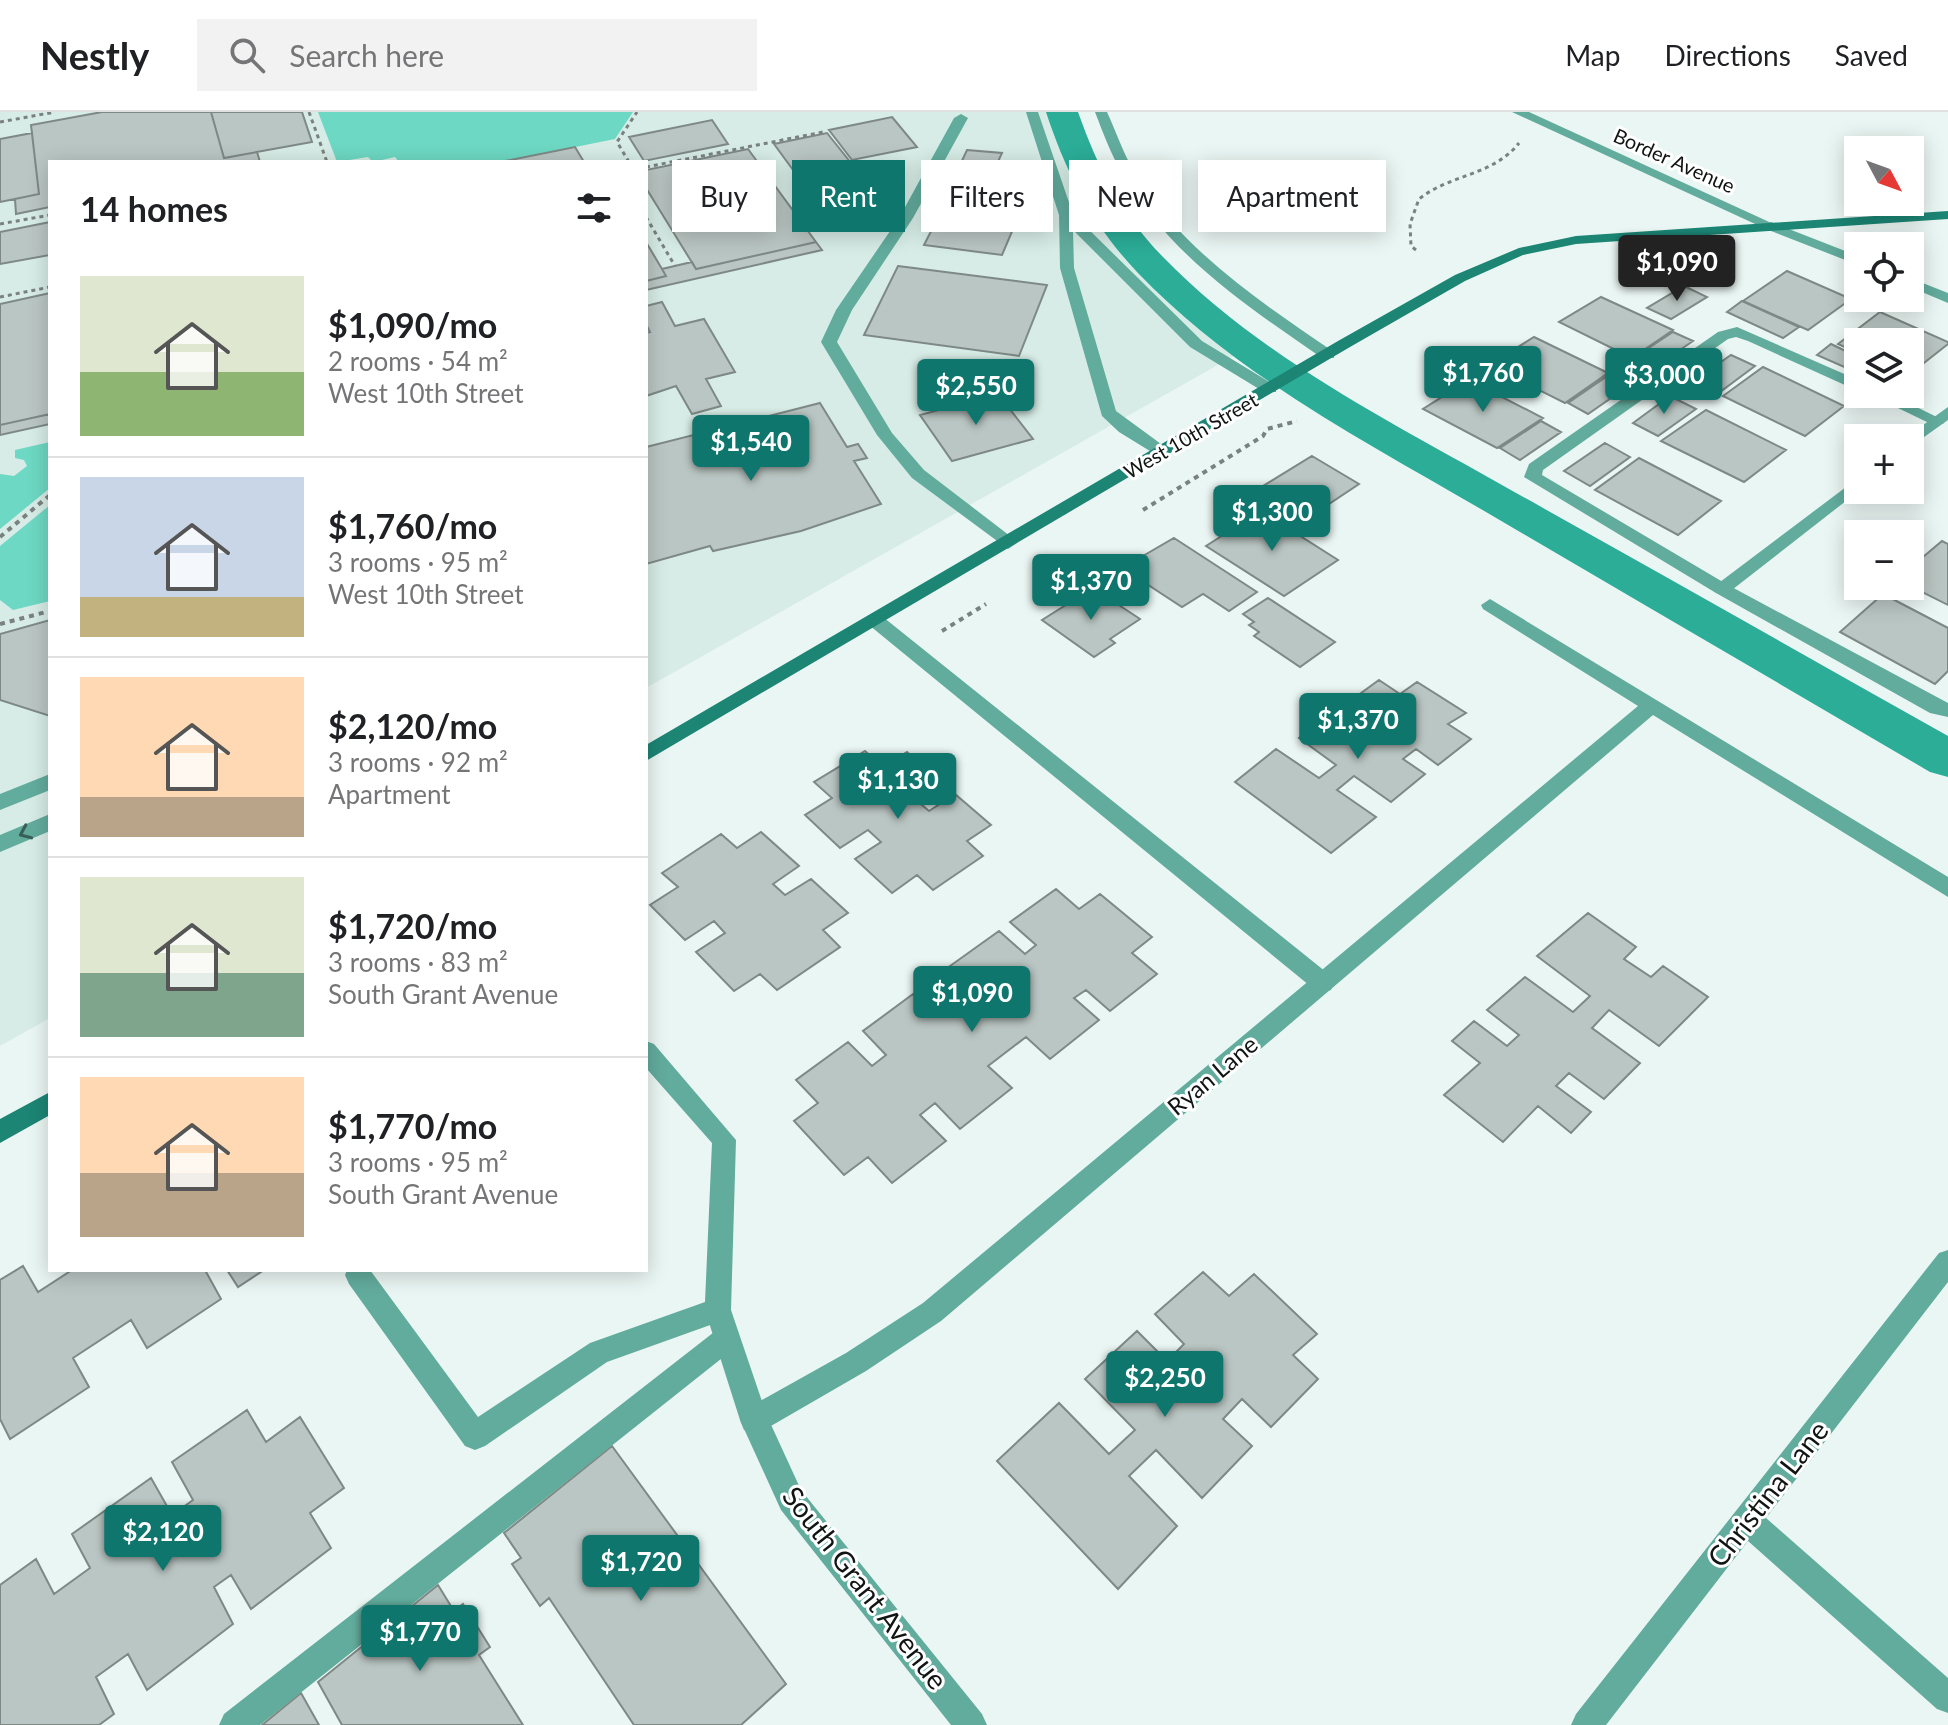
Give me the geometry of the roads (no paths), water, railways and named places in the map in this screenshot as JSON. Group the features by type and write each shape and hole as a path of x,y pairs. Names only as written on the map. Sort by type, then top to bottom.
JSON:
{"main road":[{"name":"West 10th Street","path":"648,753 1460,278 1519,252 1576,240 1948,215"},
{"path":"0,1132 48,1104"}],"street":[{"path":"1032,112 1066,215 1067,268 1108,413 1125,428 1164,452"},
{"path":"1101,112 1132,180 1185,246 1276,320 1328,355"},
{"name":"Border Avenue","path":"1518,112 1771,226 1844,255"},
{"path":"961,118 906,218 844,310 829,342 885,435 918,474 1008,543"},
{"path":"1066,215 1196,344 1270,389"},
{"path":"1924,288 1948,298"},
{"path":"1844,380 1737,332 1723,335 1535,468 1533,477 1722,589 1937,708 1948,710"},
{"path":"1917,408 1942,417"},
{"path":"1924,431 1942,417"},
{"path":"1722,589 1844,494"},
{"path":"1490,605 1948,888"},
{"path":"876,621 1323,983"},
{"name":"Ryan Lane","path":"754,1420 856,1362 932,1312 1652,705"},
{"path":"0,802 48,783"},
{"path":"0,844 48,823"},
{"path":"648,1053 724,1140 723,1324"},
{"name":"Christina Lane","path":"1587,1725 1948,1262"},
{"path":"358,1275 475,1436 599,1352 723,1324"},
{"path":"235,1725 723,1324"},
{"name":"South Grant Avenue","path":"723,1324 754,1420 791,1500 971,1725"},
{"path":"1747,1521 1948,1698"}],"waterway":[{"path":"1062,112 1088,181 1123,234 1178,292 1241,343 1340,410 1948,759"}]}
